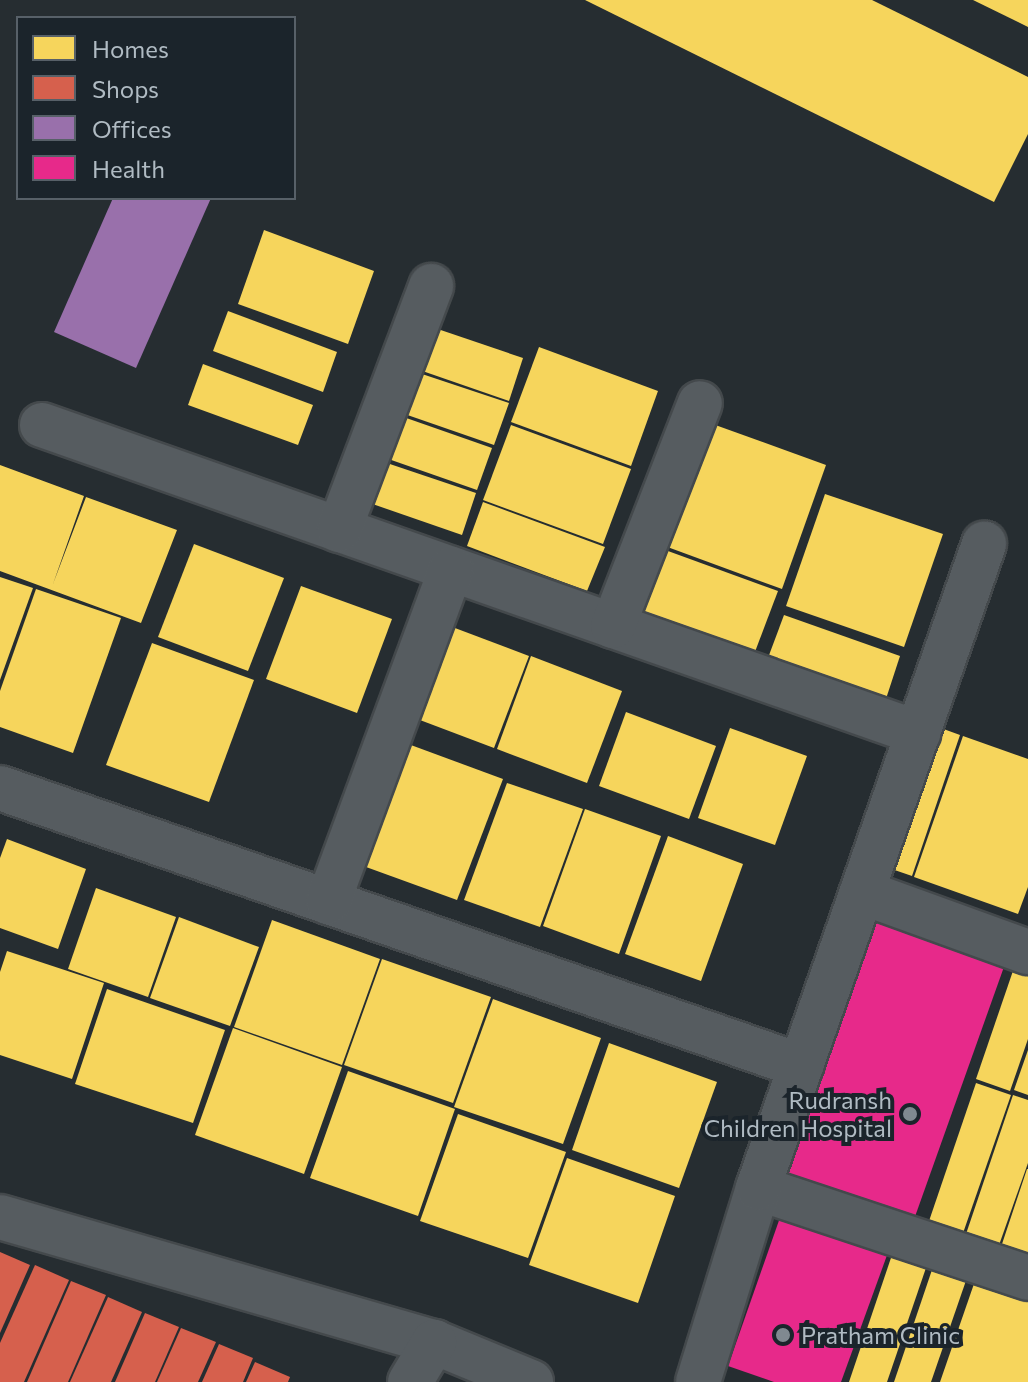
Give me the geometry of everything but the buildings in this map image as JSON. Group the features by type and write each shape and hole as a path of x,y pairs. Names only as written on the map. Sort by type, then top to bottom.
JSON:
{"street":[{"path":"339,530 431,286"},
{"path":"613,626 700,403"},
{"path":"42,425 918,733"},
{"path":"698,1382 758,1188 984,544"},
{"path":"328,902 451,569"},
{"path":"0,788 801,1066"},
{"path":"862,892 1028,952"},
{"path":"758,1188 1028,1278"},
{"path":"0,1217 434,1342 531,1382"},
{"path":"410,1382 434,1342"}],"place":[{"name":"Rudransh Children Hospital","path":"910,1114"},
{"name":"Pratham Clinic","path":"783,1335"}]}
